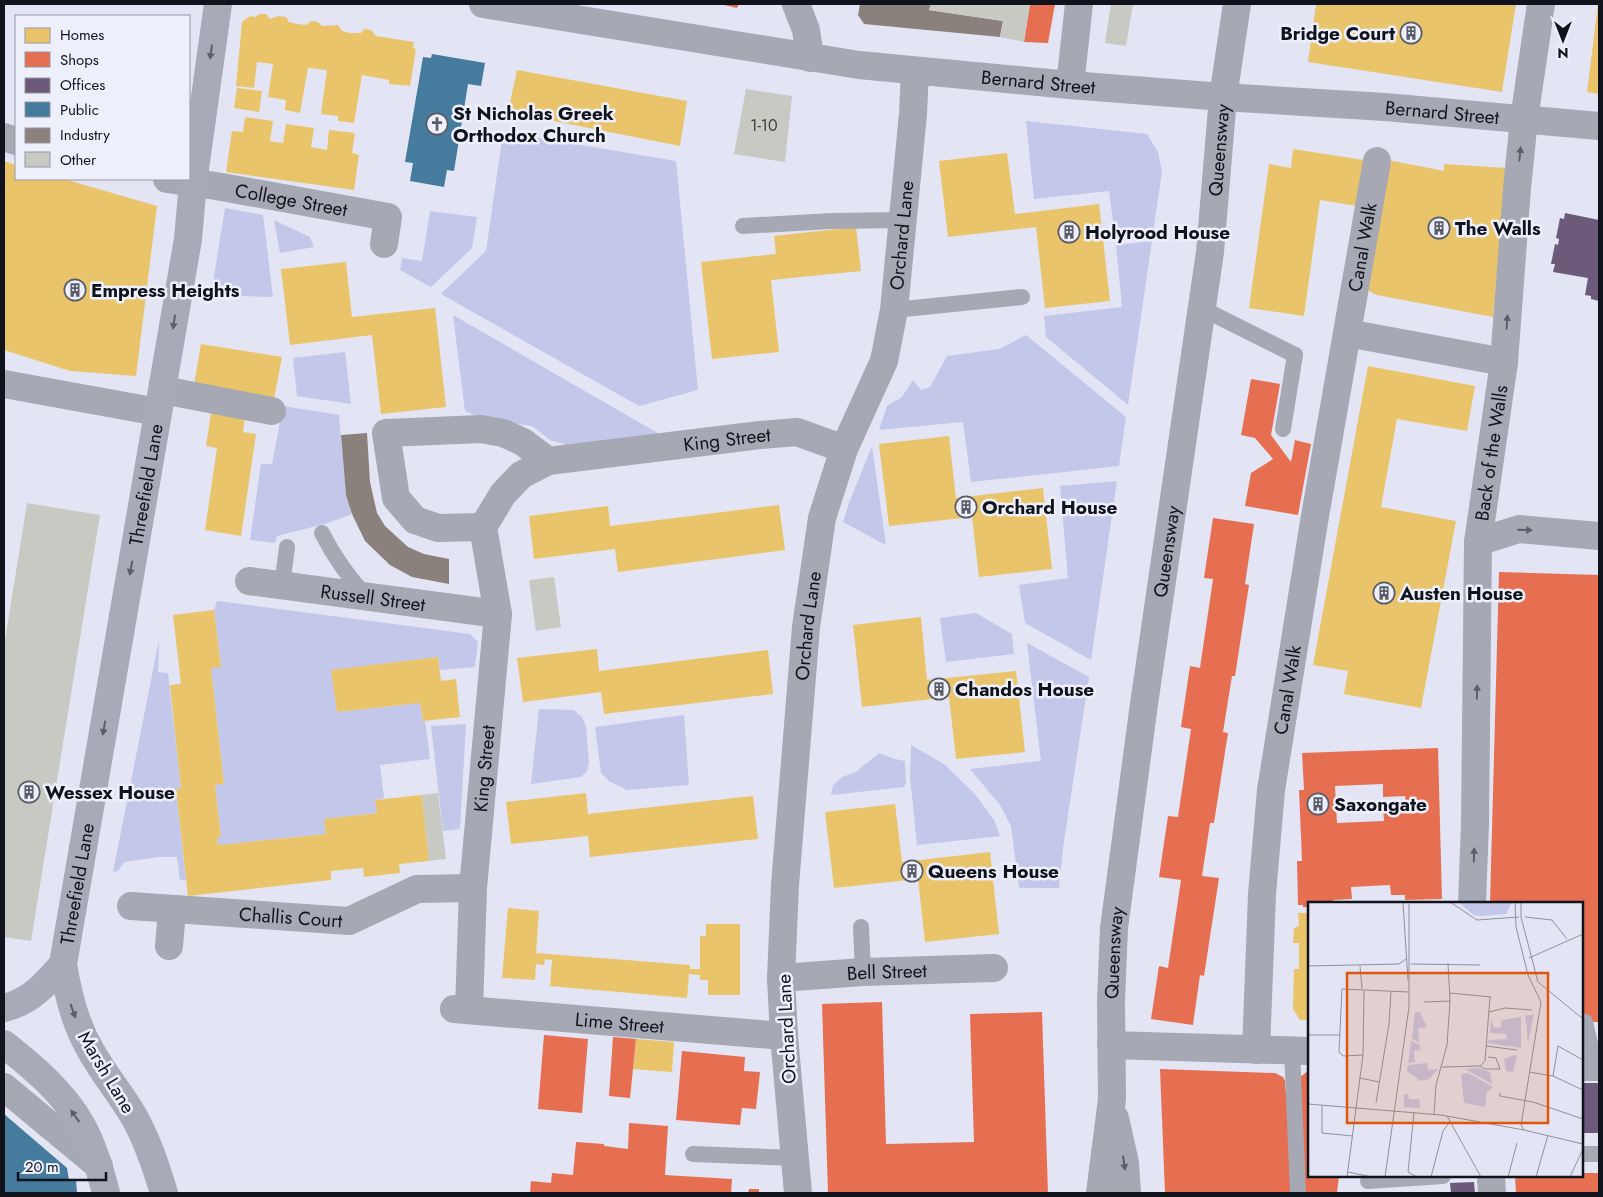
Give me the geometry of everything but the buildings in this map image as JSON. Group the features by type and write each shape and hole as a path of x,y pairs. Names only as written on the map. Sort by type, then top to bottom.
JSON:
{"main road":[{"name":"Threefield Lane","path":"190,134 218,4"},
{"name":"Threefield Lane","path":"63,964 188,239 180,181"},
{"path":"4,1008 30,997 45,986 63,964"},
{"name":"Marsh Lane","path":"63,964 68,996 79,1027 90,1050 134,1116 148,1146 164,1193"},
{"path":"4,1044 61,1095 81,1124 99,1166 106,1193"}],"street":[{"name":"Bernard Street","path":"483,4 810,58 915,71 1224,97 1385,106 1599,126"},
{"path":"796,4 806,30 810,58"},
{"path":"1070,85 1080,4"},
{"name":"Queensway","path":"1100,1193 1112,1099 1112,963 1118,892 1175,500 1182,432 1210,252 1224,97 1237,4"},
{"name":"Back of the Walls","path":"1472,902 1475,824 1478,542 1504,362 1517,188 1524,119 1540,4"},
{"name":"Orchard Lane","path":"798,1193 784,1036 781,978 786,885 806,627 822,518 844,449 884,361 894,310 904,220 915,71"},
{"name":"Canal Walk","path":"1256,1050 1262,894 1271,790 1314,522 1376,161"},
{"name":"College Street","path":"180,181 388,217 384,244"},
{"path":"1347,334 1504,362"},
{"path":"4,384 272,411"},
{"path":"483,527 438,528 415,520 396,498 386,433 480,430 503,433 523,442 548,461"},
{"name":"King Street","path":"462,1009 498,614 483,527 503,494 522,475 548,461 797,432 844,449"},
{"path":"1478,542 1518,529 1599,536"},
{"name":"Russell Street","path":"249,581 498,614"},
{"name":"Challis Court","path":"131,906 349,921 417,889 473,888"},
{"path":"169,946 172,910"},
{"name":"Bell Street","path":"781,978 863,972 994,968"},
{"name":"Lime Street","path":"462,1009 784,1036"},
{"path":"1111,1045 1300,1051"},
{"path":"1583,1067 1599,1067"},
{"path":"4,1087 99,1166"},
{"name":"Queensway","path":"1112,1099 1125,1162 1127,1193"},
{"path":"1491,1177 1492,1193"}],"lane":[{"path":"743,226 831,221 904,220"},
{"path":"894,310 1022,297"},
{"path":"1201,308 1295,355 1283,430"},
{"path":"322,533 330,551 347,576 367,596"},
{"path":"282,586 287,547"},
{"path":"861,927 863,972"},
{"path":"1585,1022 1591,1048 1599,1067"},
{"path":"1298,1193 1300,1051"},
{"path":"1583,1053 1599,1067"},
{"path":"693,1154 795,1158"},
{"path":"1583,1154 1599,1154"},
{"path":"1368,1180 1424,1177"}],"shaded area":[{"path":"1026,121 1147,134 1158,152 1162,172 1153,232 1115,237 1109,191 1034,199"},
{"path":"503,132 676,161 698,390 639,406 441,294 486,251"},
{"path":"225,208 263,215 273,297 211,295"},
{"path":"430,211 477,217 472,248 431,287 400,270 402,258 422,261"},
{"path":"274,220 310,237 314,247 280,253"},
{"path":"1152,241 1128,405 1046,337 1044,316 1122,307 1116,245"},
{"path":"453,315 663,436 569,446 550,440 532,426 482,419 465,411"},
{"path":"1026,335 1126,417 1119,466 971,482 963,422 879,430 887,406 902,397 913,380 921,390 930,387 947,356 999,349"},
{"path":"345,352 351,404 297,396 293,358"},
{"path":"283,406 339,415 346,495 352,514 328,523 277,536 275,543 250,540 261,464 272,464"},
{"path":"872,446 886,545 843,522"},
{"path":"1117,481 1091,660 1025,623 1019,585 1068,578 1060,486"},
{"path":"217,601 470,634 478,642 475,667 440,670 438,657 332,670 337,712 420,703 423,721 425,721 430,759 380,765 384,798 375,800 377,813 325,819 326,834 218,845 217,837 221,836 215,785 224,783 211,668 221,666 214,610"},
{"path":"976,613 1012,634 1014,654 946,662 940,618"},
{"path":"159,640 158,672 168,673 181,789 176,790 186,880 180,880 177,857 159,857 124,862 118,871 113,872"},
{"path":"1027,643 1089,677 1063,848 1059,888 1019,888 1011,826 1000,805 970,769 1041,761"},
{"path":"539,709 574,710 582,717 586,727 589,762 587,771 581,777 531,784"},
{"path":"684,715 689,785 627,790 609,781 601,773 595,727"},
{"path":"466,724 460,829 443,831 431,726"},
{"path":"911,745 944,764 975,794 994,820 1000,836 917,845 910,777"},
{"path":"879,753 905,761 906,783 904,787 831,795 833,785 842,777 856,772"}],"place":[{"name":"Bridge Court","path":"1411,33"},
{"name":"St Nicholas Greek Orthodox Church","path":"437,124"},
{"name":"The Walls","path":"1439,228"},
{"name":"Holyrood House","path":"1069,232"},
{"name":"Empress Heights","path":"75,290"},
{"name":"Orchard House","path":"966,507"},
{"name":"Austen House","path":"1384,593"},
{"name":"Chandos House","path":"939,689"},
{"name":"Wessex House","path":"29,792"},
{"name":"Saxongate","path":"1318,804"},
{"name":"Queens House","path":"912,871"}]}
